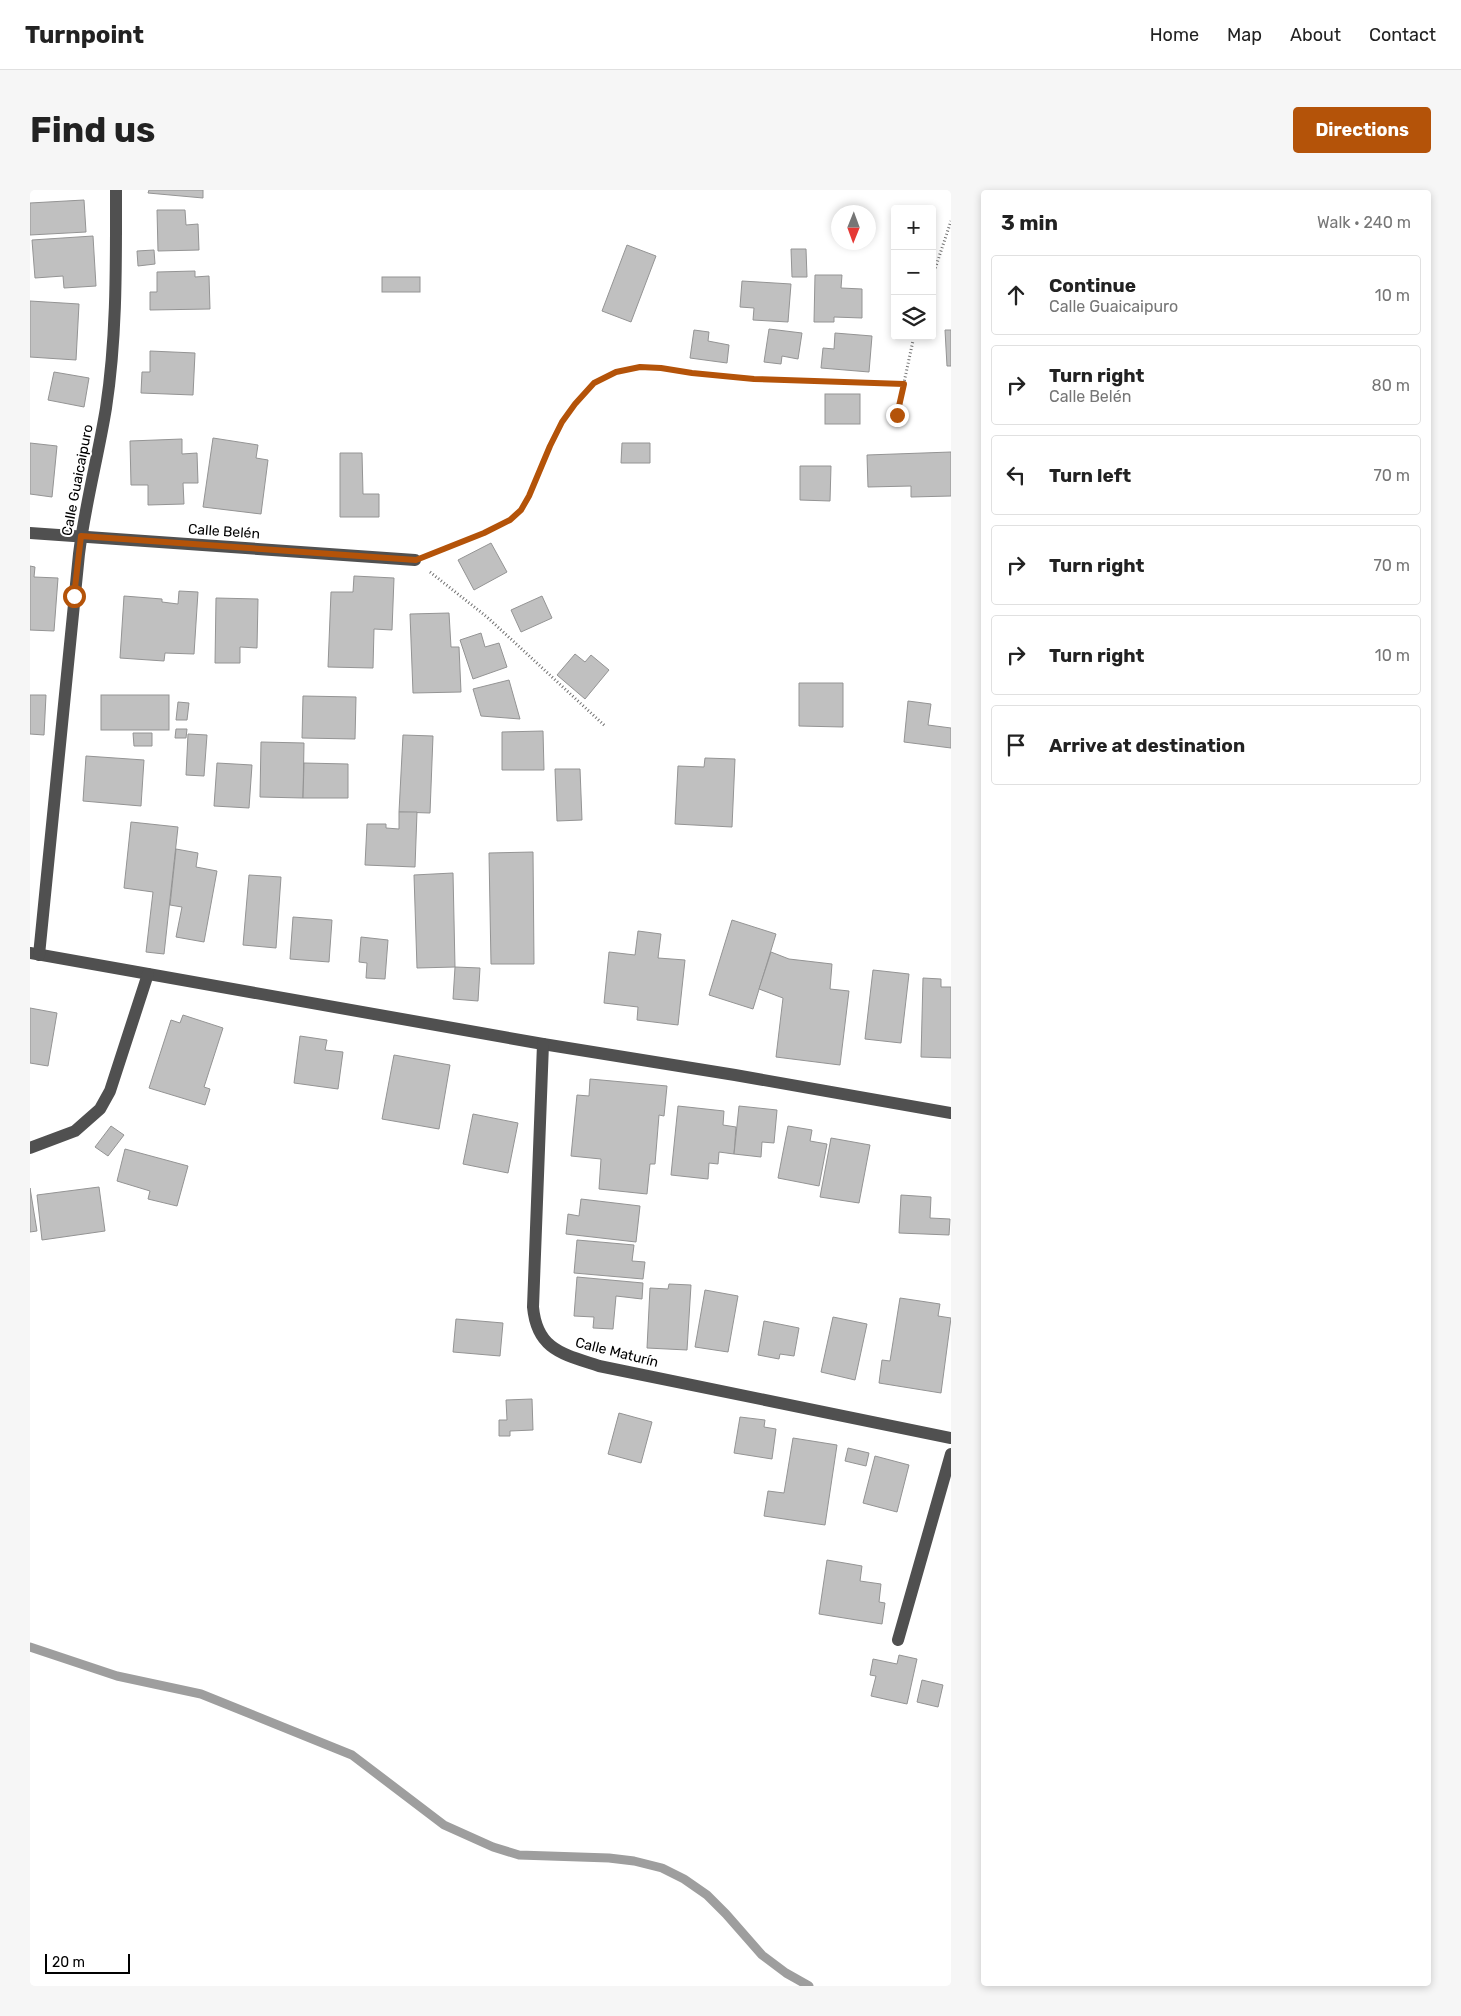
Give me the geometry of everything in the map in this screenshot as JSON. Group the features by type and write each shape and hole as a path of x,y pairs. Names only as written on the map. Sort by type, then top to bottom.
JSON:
{"street":[{"name":"Calle Guaicaipuro","path":"34,954 81,536 106,407 113,345 116,276 116,190"},
{"name":"Calle Belén","path":"30,533 416,560"},
{"path":"34,954 543,1044 951,1113"},
{"path":"30,1148 75,1131 100,1109 110,1091 148,974"},
{"name":"Calle Maturín","path":"543,1044 533,1307 536,1328 544,1341 556,1350 569,1356 615,1369 951,1438"},
{"path":"898,1640 951,1454"}],"path":[{"path":"936,266 951,221"},
{"path":"897,415 913,340"},
{"path":"605,726 487,617 416,560 484,533 510,520 521,510 562,422 594,383 616,372 647,367 754,379 904,384"}],"building":[{"path":"149,190 203,190 203,198 148,193"},
{"path":"84,200 86,232 30,235 30,203"},
{"path":"157,210 185,210 186,225 198,224 199,250 158,251"},
{"path":"93,236 96,286 64,288 63,276 35,278 32,240"},
{"path":"627,245 656,256 631,322 602,311"},
{"path":"791,249 806,249 807,277 792,277"},
{"path":"154,250 155,264 138,266 137,251"},
{"path":"195,271 195,277 209,276 210,309 150,310 150,292 157,292 157,272"},
{"path":"815,275 842,275 841,288 862,289 862,318 834,317 834,322 814,322"},
{"path":"382,277 420,277 420,292 382,292"},
{"path":"742,281 791,284 788,322 753,320 754,308 740,307"},
{"path":"30,301 79,304 76,360 30,357"},
{"path":"769,329 802,333 798,359 782,356 781,364 764,362"},
{"path":"694,330 709,332 708,341 729,345 727,363 690,358"},
{"path":"945,330 951,330 951,366 947,366"},
{"path":"835,333 872,336 869,372 821,368 823,348 834,349"},
{"path":"150,351 195,353 193,395 141,393 142,372 150,372"},
{"path":"54,372 89,378 84,407 48,400"},
{"path":"825,394 860,394 860,424 825,424"},
{"path":"213,438 258,445 256,458 268,460 261,514 203,507"},
{"path":"182,439 182,454 197,453 198,483 183,483 184,504 148,505 148,485 131,485 130,441"},
{"path":"30,443 57,446 52,497 30,494"},
{"path":"622,443 650,443 650,463 621,463"},
{"path":"951,452 951,496 911,497 911,486 868,487 867,455"},
{"path":"340,453 362,453 363,494 379,494 379,517 340,517"},
{"path":"800,466 831,466 830,501 800,500"},
{"path":"491,543 507,572 474,590 458,560"},
{"path":"30,566 35,567 34,577 58,578 54,631 30,630"},
{"path":"354,576 394,578 392,630 374,629 373,668 328,667 331,592 353,592"},
{"path":"179,591 198,592 194,654 165,653 164,661 120,658 124,596 162,599 162,602 178,604"},
{"path":"542,596 552,618 521,632 511,610"},
{"path":"216,598 258,599 257,648 240,647 240,663 215,663"},
{"path":"449,613 451,647 459,647 461,692 413,693 410,614"},
{"path":"481,633 485,647 499,643 507,667 473,679 460,640"},
{"path":"575,654 585,662 591,655 609,670 585,699 557,675"},
{"path":"509,680 520,719 481,716 473,689"},
{"path":"799,683 843,683 843,727 799,726"},
{"path":"30,695 46,695 44,735 30,734"},
{"path":"101,695 169,695 169,730 101,730"},
{"path":"303,696 356,697 355,739 302,738"},
{"path":"908,701 931,704 928,725 951,728 951,748 904,742"},
{"path":"178,702 189,703 187,720 176,720"},
{"path":"176,729 187,729 186,738 175,738"},
{"path":"543,731 544,770 502,770 502,732"},
{"path":"133,733 152,733 152,746 134,746"},
{"path":"188,734 207,735 204,776 186,775"},
{"path":"403,735 433,736 430,813 399,812"},
{"path":"261,742 304,743 303,798 260,797"},
{"path":"86,756 144,760 141,806 83,801"},
{"path":"705,758 735,759 732,827 675,824 678,766 704,767"},
{"path":"217,763 252,765 249,808 214,806"},
{"path":"304,763 348,764 348,798 303,798"},
{"path":"555,769 580,769 582,820 557,821"},
{"path":"399,812 417,812 415,867 365,865 367,824 386,824 386,828 399,829"},
{"path":"131,822 178,827 164,954 146,952 153,892 124,888"},
{"path":"176,849 198,853 196,867 217,871 204,942 176,937 182,907 170,905"},
{"path":"533,852 534,964 491,964 489,853"},
{"path":"453,873 455,967 417,968 414,875"},
{"path":"249,875 281,877 276,948 243,945"},
{"path":"293,917 332,920 329,962 290,959"},
{"path":"732,920 776,934 753,1009 709,995"},
{"path":"638,931 661,934 658,958 685,960 678,1025 637,1020 638,1007 604,1003 609,952 635,955"},
{"path":"361,937 388,940 385,979 366,978 367,963 359,962"},
{"path":"771,952 789,959 832,964 830,989 849,991 840,1065 776,1057 783,998 759,989"},
{"path":"455,967 480,968 478,1001 453,999"},
{"path":"873,970 909,974 901,1043 865,1039"},
{"path":"923,978 941,979 941,987 951,987 951,1058 921,1057"},
{"path":"30,1008 57,1013 48,1066 30,1063"},
{"path":"183,1015 223,1028 204,1087 210,1089 205,1105 149,1088 171,1020 180,1023"},
{"path":"300,1036 327,1040 325,1050 343,1052 338,1089 294,1083"},
{"path":"394,1055 450,1065 439,1129 382,1119"},
{"path":"590,1079 667,1086 664,1116 659,1115 655,1164 650,1164 647,1194 599,1189 601,1159 571,1156 577,1095 589,1096"},
{"path":"678,1106 724,1111 723,1125 736,1127 734,1154 719,1152 718,1164 709,1163 708,1179 671,1175"},
{"path":"739,1106 777,1110 774,1143 762,1142 761,1157 734,1154"},
{"path":"473,1114 518,1123 508,1173 463,1164"},
{"path":"111,1126 124,1135 108,1156 95,1147"},
{"path":"788,1126 812,1130 810,1141 827,1144 819,1186 778,1178"},
{"path":"831,1138 870,1145 859,1203 820,1197"},
{"path":"125,1149 188,1166 177,1206 148,1199 150,1191 117,1181"},
{"path":"99,1187 105,1231 42,1240 37,1195"},
{"path":"30,1188 37,1231 30,1232"},
{"path":"901,1195 931,1197 930,1218 950,1219 949,1235 899,1233"},
{"path":"581,1199 640,1206 636,1242 566,1234 568,1214 579,1216"},
{"path":"577,1240 634,1245 632,1261 645,1262 643,1279 574,1273"},
{"path":"577,1277 643,1283 642,1299 616,1296 613,1329 593,1328 594,1317 574,1316"},
{"path":"669,1284 691,1285 687,1350 647,1348 650,1288 668,1289"},
{"path":"705,1290 738,1296 728,1352 695,1347"},
{"path":"900,1298 940,1304 938,1316 951,1318 941,1393 879,1383 882,1360 890,1361"},
{"path":"833,1317 867,1324 855,1380 821,1372"},
{"path":"456,1319 503,1323 500,1356 453,1352"},
{"path":"764,1321 799,1328 794,1356 780,1354 779,1359 758,1355"},
{"path":"532,1399 533,1430 510,1431 510,1436 499,1436 499,1420 507,1420 506,1400"},
{"path":"619,1413 652,1422 641,1463 608,1454"},
{"path":"740,1417 765,1420 764,1427 776,1429 772,1459 734,1453"},
{"path":"793,1438 837,1445 825,1525 764,1516 768,1491 784,1493"},
{"path":"848,1448 869,1453 866,1466 845,1461"},
{"path":"875,1456 909,1465 897,1512 863,1503"},
{"path":"827,1560 862,1566 860,1581 881,1584 879,1602 885,1603 882,1624 819,1614"},
{"path":"899,1655 917,1659 907,1704 871,1696 876,1676 870,1675 873,1659 897,1664"},
{"path":"922,1680 943,1685 938,1707 917,1702"}],"waterway":[{"path":"30,1647 117,1676 201,1694 352,1755 444,1825 493,1847 519,1855 609,1858 634,1861 662,1868 684,1879 707,1895 762,1955 786,1973 809,1986"}],"route":[{"path":"74,596 81,536 416,560 484,533 510,520 521,510 562,422 594,383 616,372 640,367 754,379 904,384 897,415"}]}
